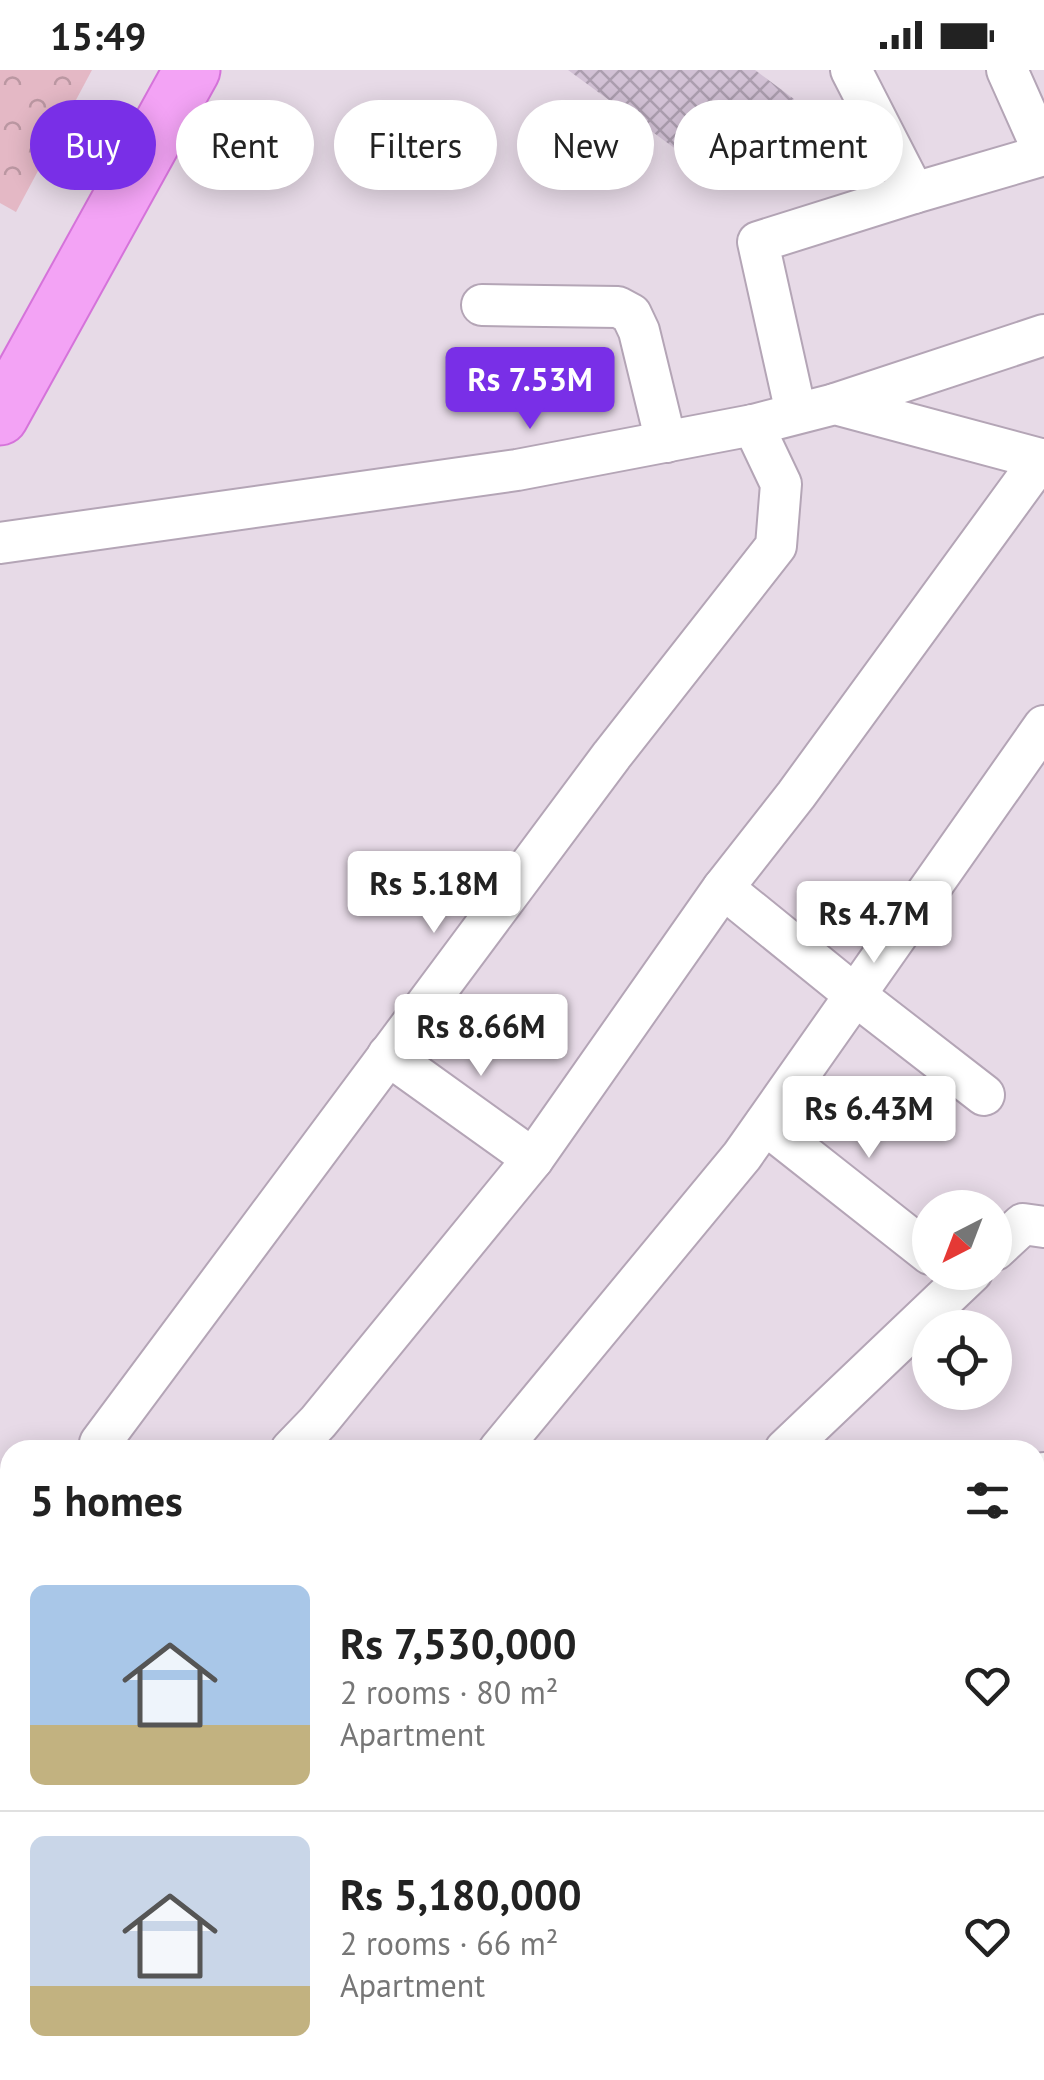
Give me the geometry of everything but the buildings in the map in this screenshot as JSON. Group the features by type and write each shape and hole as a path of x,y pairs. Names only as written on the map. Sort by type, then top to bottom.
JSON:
{"main road":[{"path":"0,417 14,357 192,70"}],"street":[{"path":"851,70 914,193"},
{"path":"796,413 758,242 1044,154 1007,70"},
{"path":"482,305 618,306 631,314 666,442"},
{"path":"0,543 517,470 753,425 835,404 1044,335"},
{"path":"301,1440 533,1159 723,888 1042,460 835,404"},
{"path":"102,1440 612,755 776,546 781,484 753,425"},
{"path":"507,1440 742,1156 1044,726"},
{"path":"723,888 984,1095"},
{"path":"388,1055 533,1159"},
{"path":"765,1124 912,1240"},
{"path":"1012,1234 1023,1224 1044,1227"},
{"path":"795,1440 948,1290"}],"shaded area":[{"path":"0,70 1044,70 1044,1440 0,1440"}],"green space":[{"path":"0,70 92,70 76,100 30,100 30,186 16,212 0,203"}]}
